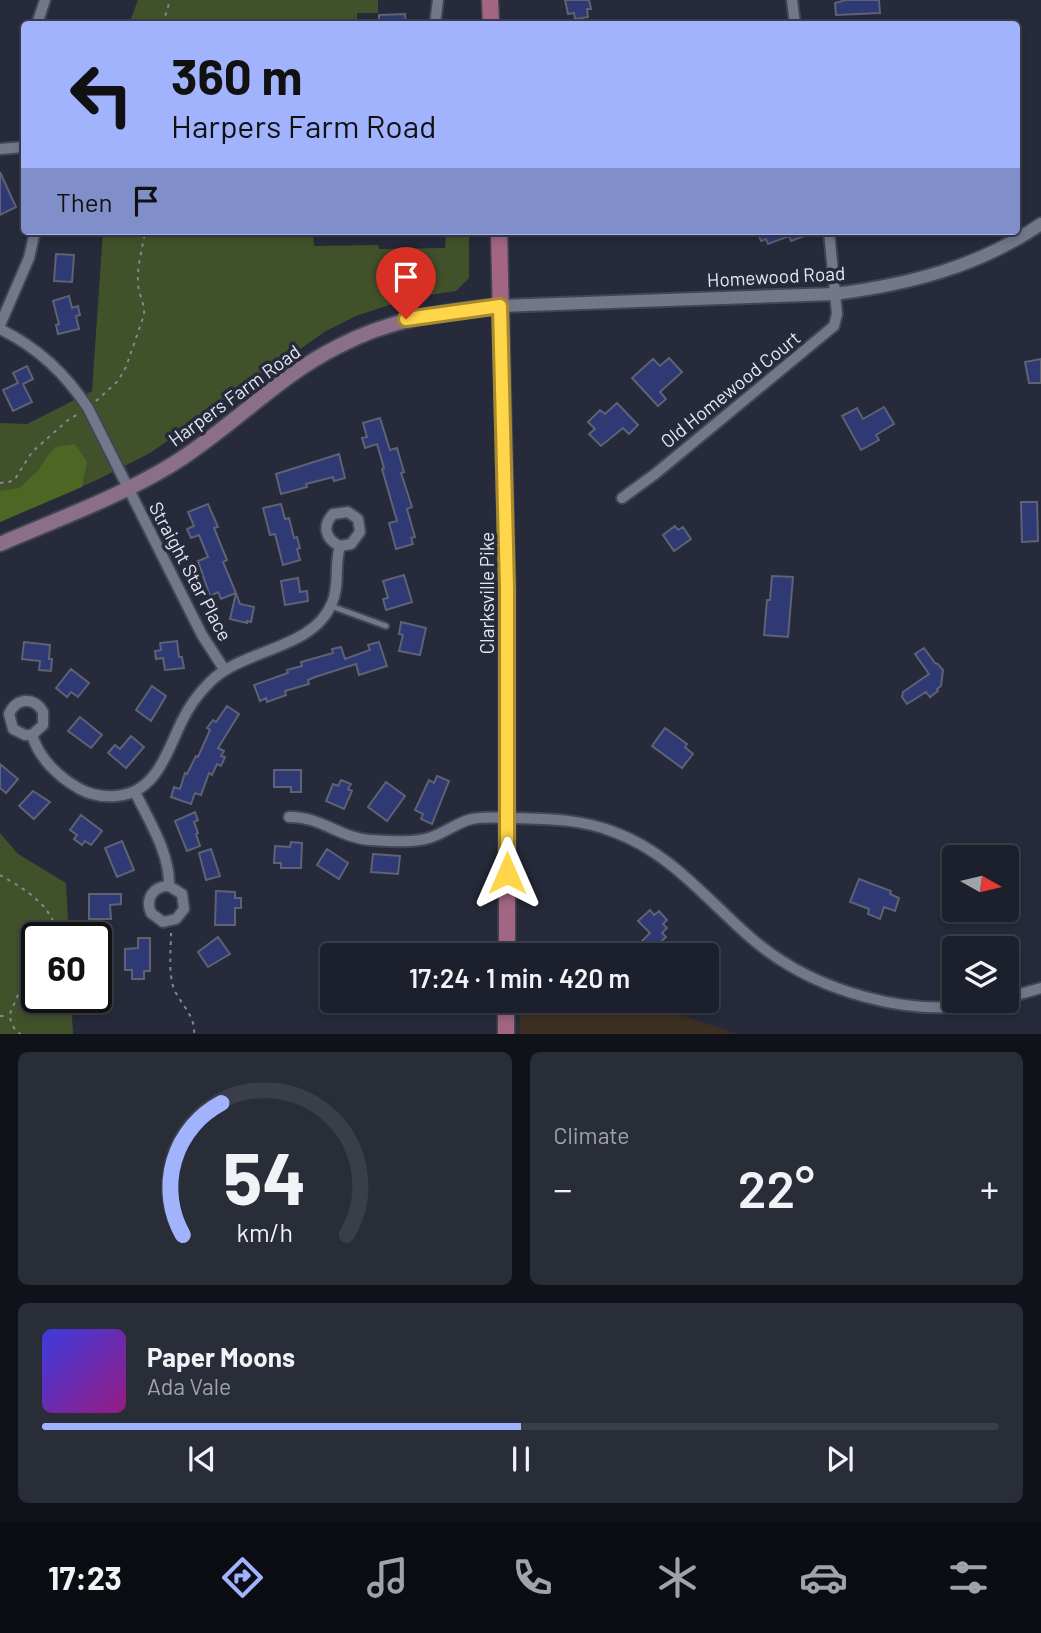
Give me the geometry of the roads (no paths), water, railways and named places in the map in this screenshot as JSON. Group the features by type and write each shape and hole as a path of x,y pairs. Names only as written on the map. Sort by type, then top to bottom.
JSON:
{"main road":[{"path":"490,0 491,21"},
{"name":"Clarksville Pike","path":"499,235 507,561 506,943"},
{"name":"Harpers Farm Road","path":"0,544 129,489 196,450 276,388 335,348 406,319 500,306"},
{"path":"506,1013 506,1034"}],"street":[{"path":"38,21 45,0"},
{"path":"435,21 438,0"},
{"path":"792,0 795,21"},
{"path":"0,149 21,147"},
{"name":"Homewood Road","path":"500,306 835,294 920,279 956,268 1041,224"},
{"path":"0,327 29,258 34,235"},
{"name":"Old Homewood Court","path":"622,498 834,326 837,314 829,235"},
{"name":"Straight Star Place","path":"0,327 50,361 88,408 202,635 224,669"},
{"path":"32,735 43,759 77,788 111,797 135,792 155,776 189,707 198,694 224,669 304,635 318,624 331,606 336,590 336,559 340,546"},
{"path":"135,792 166,858 169,886"},
{"path":"289,817 309,818 368,840 419,840 437,835 471,819 570,820 592,824 639,842 688,876 740,928 773,956 829,985 876,999 901,1004 942,1005"},
{"path":"169,886 178,890 184,901 181,915 169,922 156,919 151,914 148,902 156,888 169,886"},
{"path":"1019,994 1041,988"}],"lane":[{"path":"331,606 386,626"}]}
